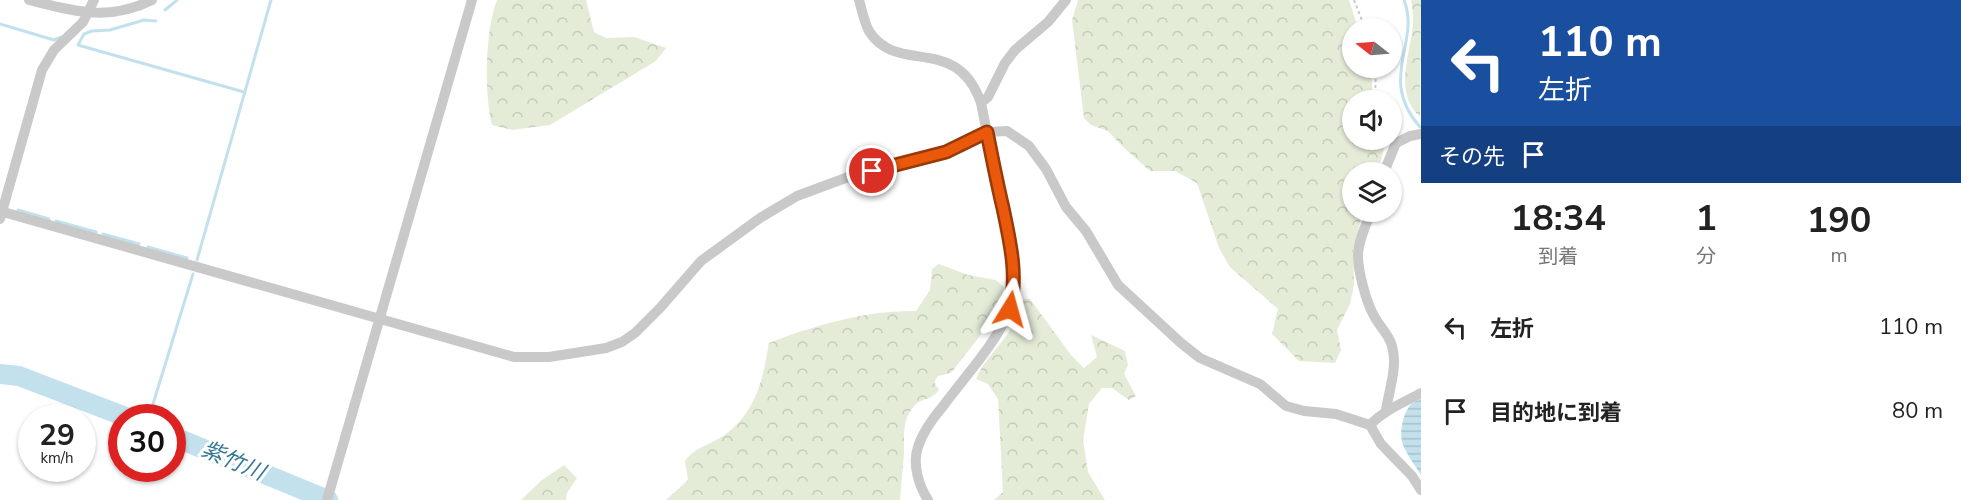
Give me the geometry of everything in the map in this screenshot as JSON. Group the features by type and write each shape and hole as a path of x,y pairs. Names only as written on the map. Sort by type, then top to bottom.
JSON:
{"street":[{"path":"29,0 88,14 122,12 137,8 152,0"},
{"path":"94,0 88,14 75,31 54,50 42,70 1,214 514,357 549,357 606,348 622,342 635,333 701,261 760,218 796,196 859,173 946,152 987,132 1007,131 1029,146 1046,169 1066,207 1095,246 1118,285 1200,358 1260,384 1286,406 1293,409 1336,414 1370,425 1381,444 1412,476 1421,490"},
{"path":"327,500 472,0"},
{"path":"859,0 869,31 879,42 904,54 941,61 957,67 968,76 976,88 1010,242 1014,273 1010,309 998,332 927,426 917,449 917,472 922,491 928,500"},
{"path":"981,103 988,97 1005,63 1015,50 1048,22 1066,0"},
{"path":"1388,162 1396,143 1410,136 1421,134"},
{"path":"1367,222 1358,256 1369,305 1392,343 1393,351 1393,373 1386,410"},
{"path":"1370,425 1386,410 1397,407 1421,393"}],"path":[{"path":"1354,0 1361,18"}],"green space":[{"path":"497,0 586,0 594,32 606,38 634,37 666,48 656,61 550,125 512,130 492,125 489,112 487,62 490,28"},
{"path":"1078,0 1349,0 1355,18 1342,18 1342,78 1372,78 1372,90 1342,90 1342,150 1384,150 1380,162 1342,162 1342,222 1360,222 1353,250 1354,285 1350,304 1337,330 1341,350 1335,363 1299,361 1272,334 1278,309 1230,267 1219,248 1197,183 1175,171 1150,171 1108,131 1091,125 1084,118 1072,20"},
{"path":"1411,0 1421,0 1420,117 1411,106 1405,83 1413,19"},
{"path":"939,264 968,275 996,280 1005,288 997,314 951,373 938,376 934,382 939,390 933,396 916,404 908,415 904,433 900,500 666,500 688,480 685,461 689,456 723,436 743,417 761,382 769,343 841,320 879,313 916,311 930,290 932,269"},
{"path":"1023,299 1030,299 1071,355 1084,368 1097,357 1091,335 1125,351 1128,365 1124,374 1136,396 1129,400 1112,388 1102,388 1089,404 1083,440 1088,472 1105,500 994,500 1003,492 998,399 988,384 976,379 1007,335"},
{"path":"564,465 577,478 567,493 566,500 521,500 542,480"}],"water":[{"path":"1421,399 1421,475 1405,449 1401,431 1403,420 1411,404"}],"waterway":[{"path":"165,10 177,0"},
{"path":"197,260 271,0"},
{"path":"1404,0 1408,16 1408,31 1402,61 1402,93 1408,109 1420,127"},
{"path":"156,21 144,20 110,30 92,31 84,34 78,45 244,92"},
{"path":"0,24 54,40 61,37"},
{"path":"18,210 49,219"},
{"path":"56,221 96,232"},
{"path":"103,234 139,244"},
{"path":"148,247 187,258"},
{"path":"153,404 193,274"},
{"name":"紫竹川","path":"0,374 19,376 108,410"},
{"name":"紫竹川","path":"186,442 328,500"}],"route":[{"path":"872,171 946,152 987,132 1010,242 1014,273 1010,309"}]}
